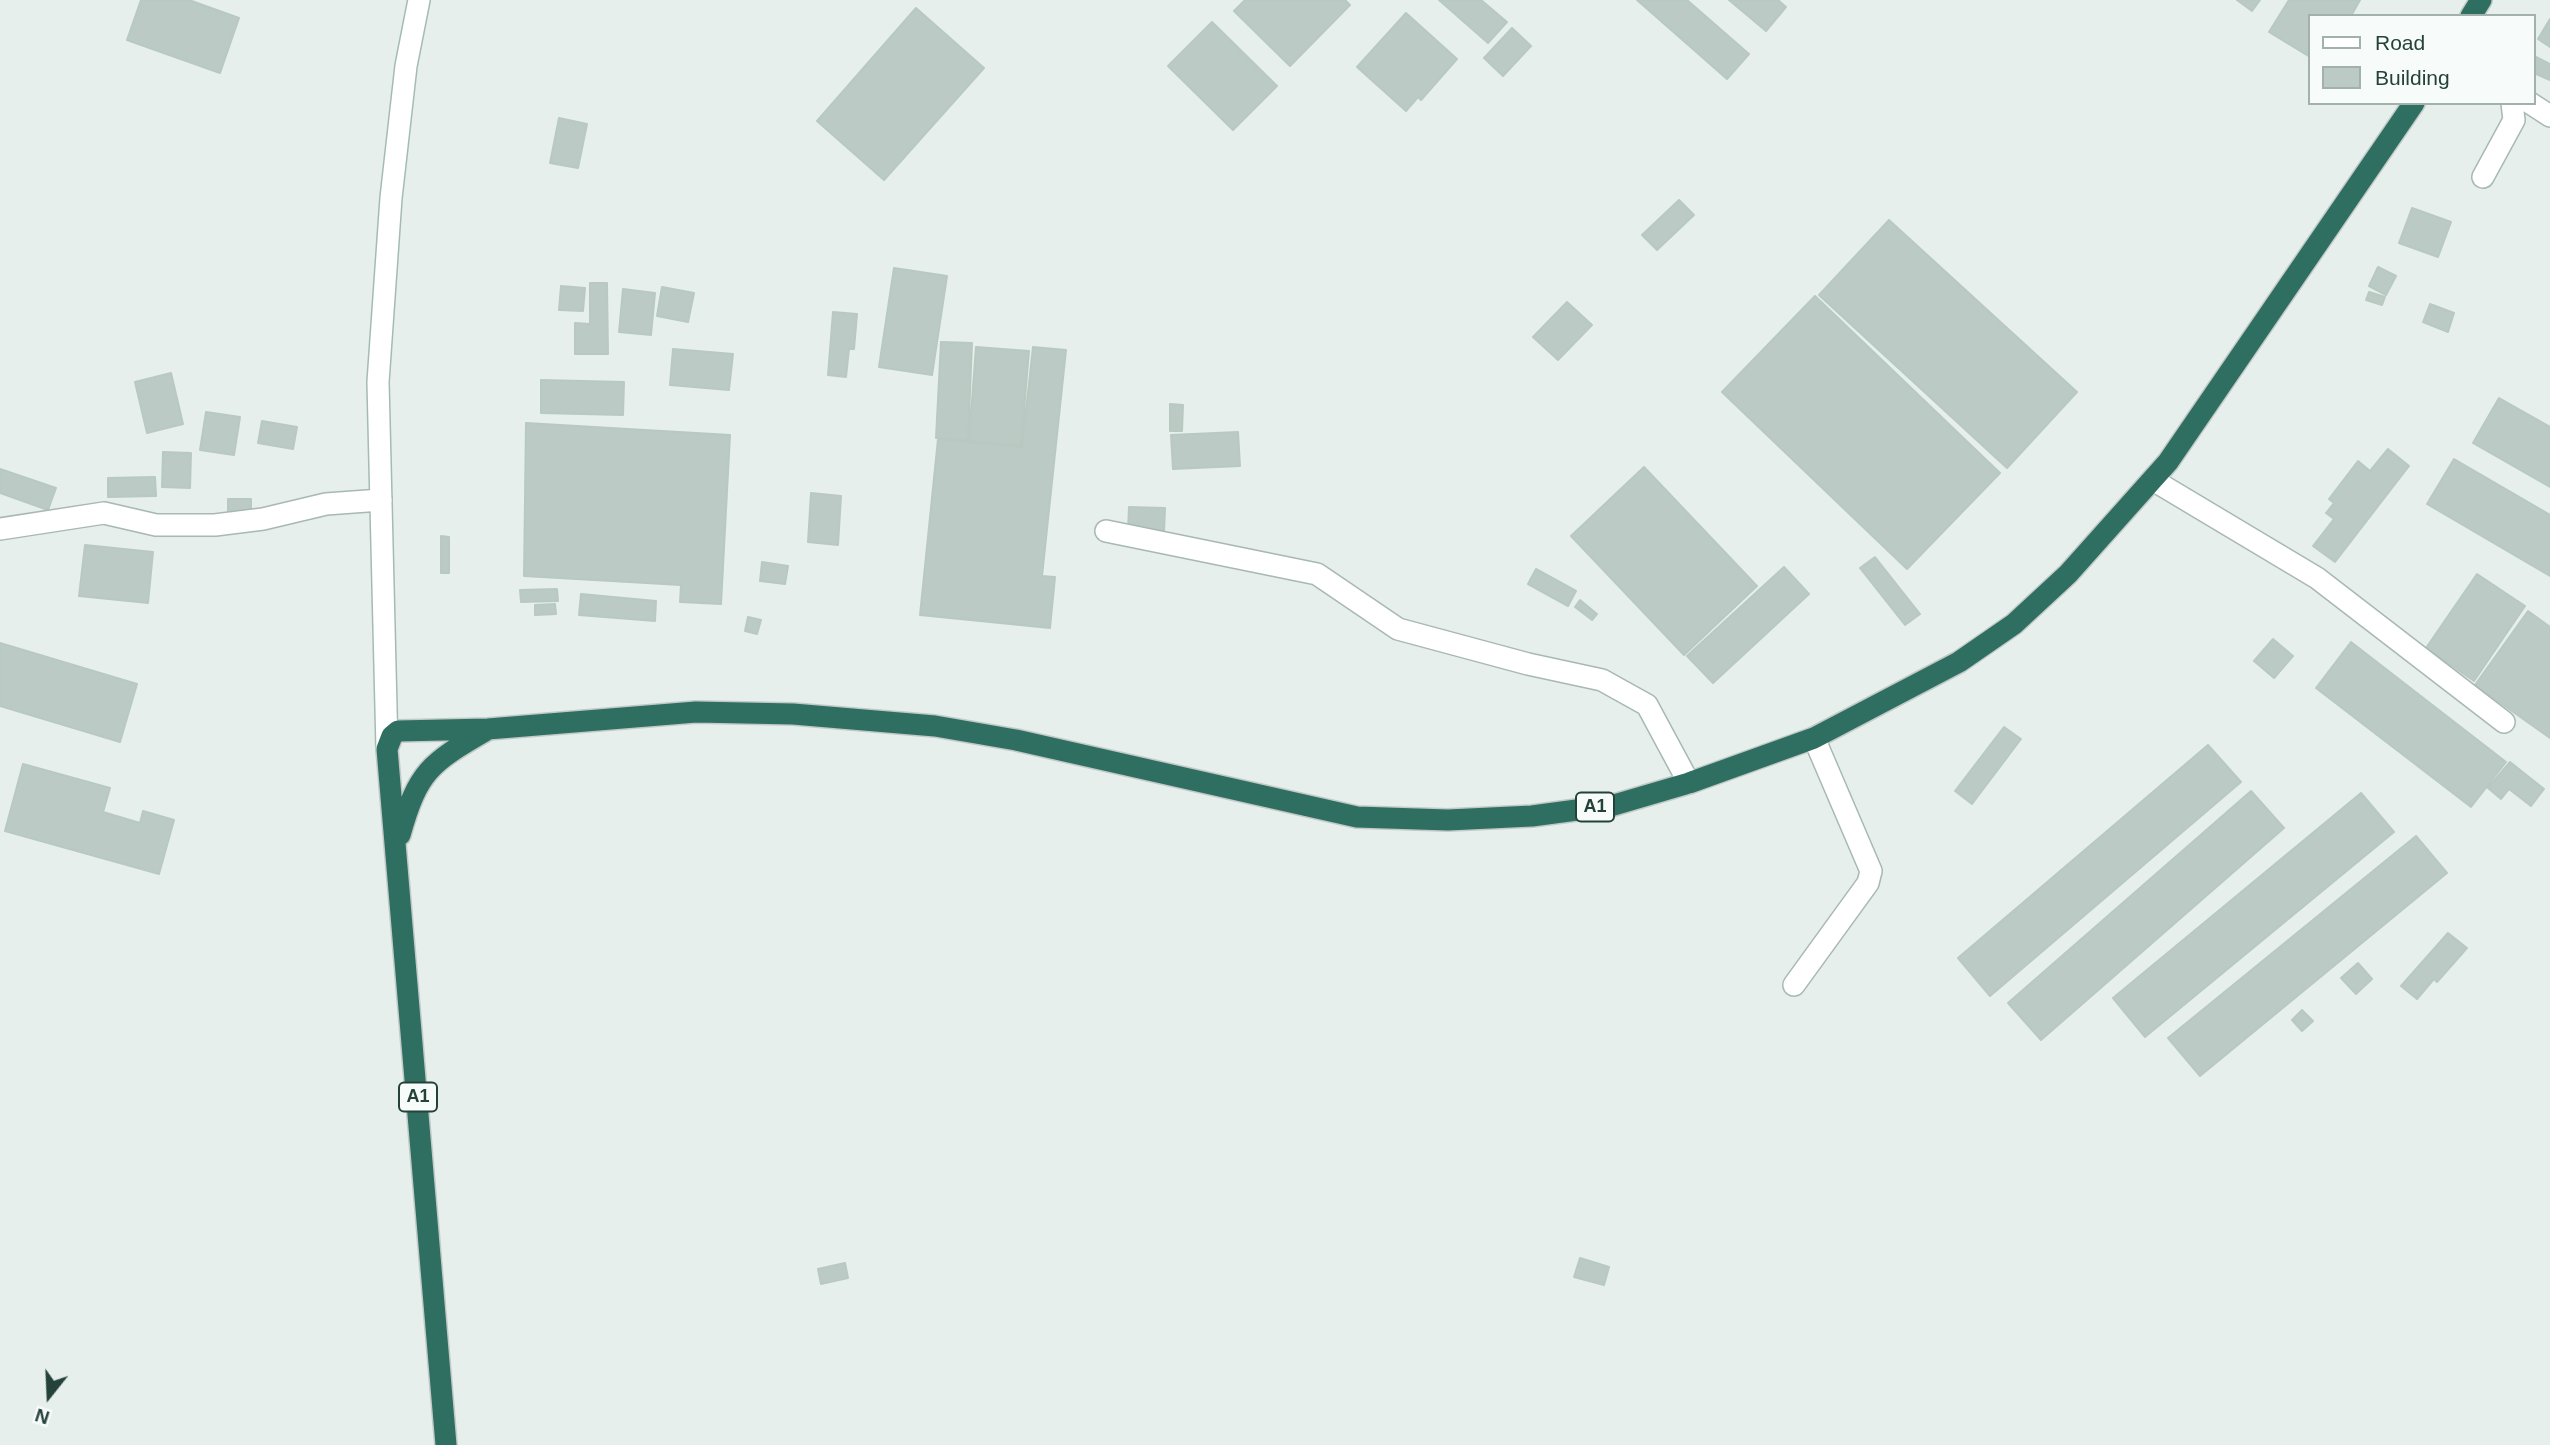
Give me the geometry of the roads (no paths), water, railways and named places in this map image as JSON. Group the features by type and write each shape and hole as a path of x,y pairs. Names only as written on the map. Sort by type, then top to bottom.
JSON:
{"highway":[{"name":"A1","path":"446,1445 387,749 392,736 407,729 488,729 696,712 793,714 935,726 1016,740 1357,817 1448,820 1532,816 1614,804 1689,783 1814,738 1959,662 2014,624 2068,574 2168,462 2413,105"},
{"name":"A1","path":"397,845 417,783 451,751 488,729"}],"street":[{"path":"387,749 378,382 391,198 406,66 419,0"},
{"path":"2483,177 2514,120 2512,105"},
{"path":"2533,105 2550,116"},
{"path":"2153,480 2317,578 2504,722"},
{"path":"0,529 104,513 156,525 215,525 263,519 326,504 381,500"},
{"path":"1105,531 1317,574 1398,629 1528,664 1602,680 1647,705 1689,783"},
{"path":"1794,985 1868,883 1871,871 1814,738"}]}
